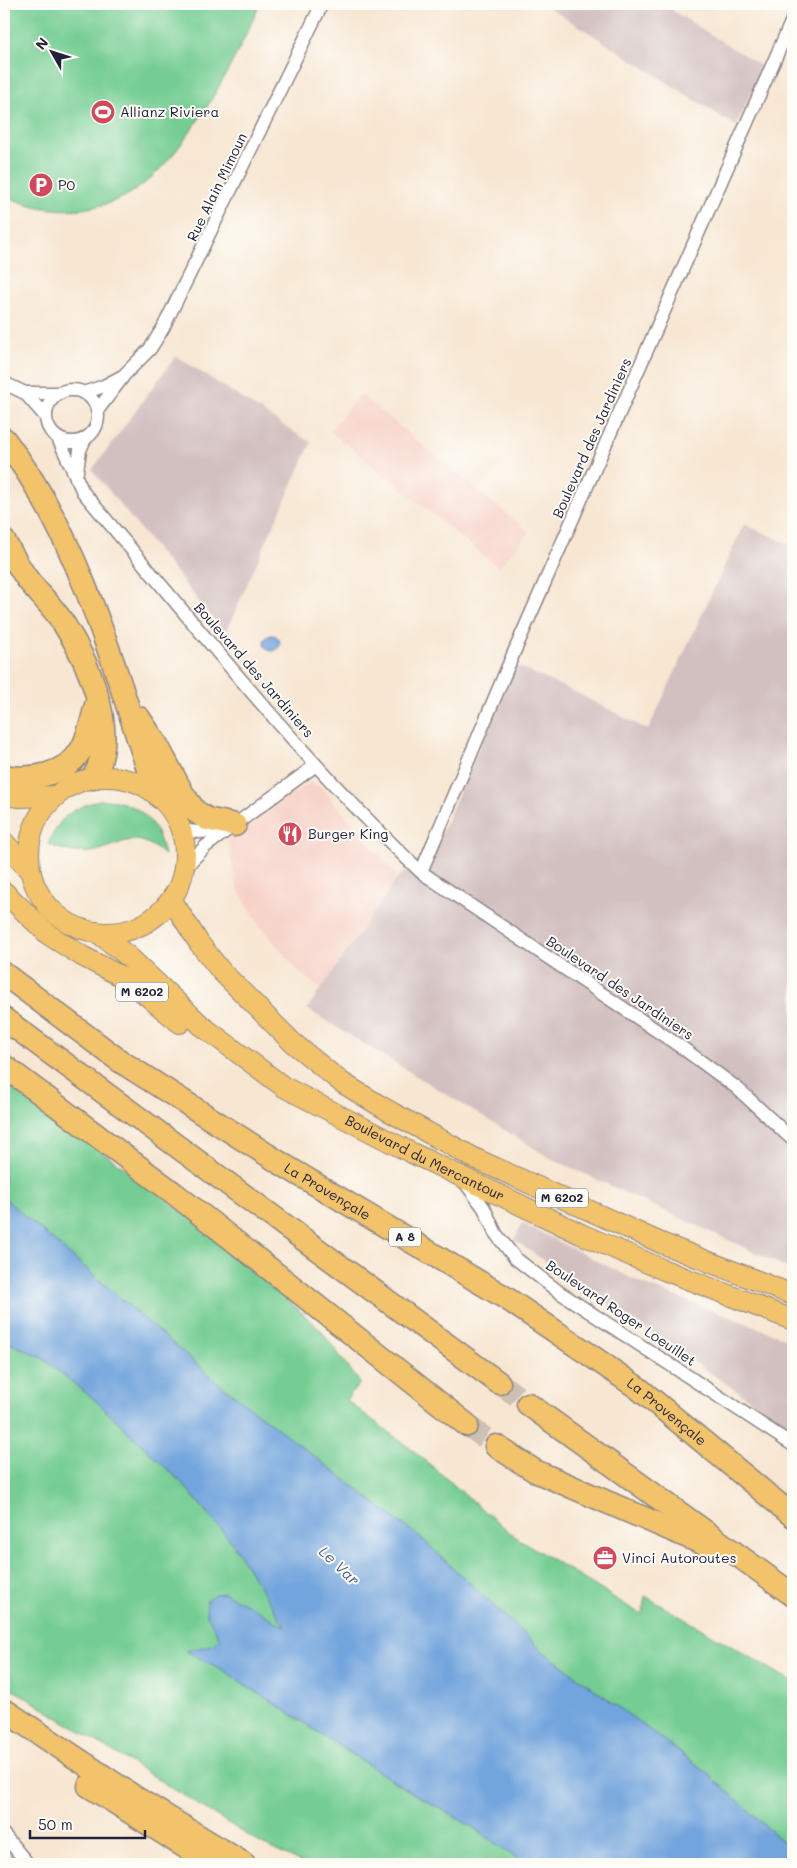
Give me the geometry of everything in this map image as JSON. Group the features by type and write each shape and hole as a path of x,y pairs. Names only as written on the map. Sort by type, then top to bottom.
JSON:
{"highway":[{"path":"4,439 19,458 39,490 66,546 97,620 150,775 160,797"},
{"path":"4,542 28,579 64,623 90,676 104,734 99,768 93,778"},
{"path":"4,562 28,579"},
{"path":"124,699 157,744 183,794 195,811 207,819 235,824"},
{"path":"4,776 33,777 60,769 71,762 80,752 86,740 97,700"},
{"name":"La Provençale","path":"4,974 120,1061 286,1166 506,1298 588,1353 638,1388 793,1516"},
{"path":"4,1018 499,1383"},
{"path":"4,1066 175,1194 467,1425"},
{"path":"528,1404 793,1595"},
{"path":"496,1446 535,1471 751,1564"},
{"path":"4,1710 136,1798 244,1864"},
{"path":"4,1728 123,1809 212,1864"}],"main road":[{"path":"117,777 140,784 160,797 172,812 181,829 185,851 183,873 178,886 157,915 139,926 118,932 96,932 74,926 54,912 39,893 30,871 29,854 30,838 36,822 56,796 80,782 93,778 117,777"},
{"path":"4,795 20,797 56,796"},
{"path":"4,842 30,871"},
{"name":"M 6202","path":"4,892 41,928 59,942 128,980 200,1039 284,1087"},
{"name":"Boulevard du Mercantour","path":"171,898 199,943 221,971 286,1036 341,1082 474,1158 661,1243 793,1295"},
{"name":"Boulevard du Mercantour","path":"96,932 129,957 202,1026 284,1087 327,1110 581,1234 664,1270 793,1320"}],"street":[{"name":"Rue Alain Mimoun","path":"97,410 126,374 150,349 163,328 322,4"},
{"name":"Boulevard des Jardiniers","path":"421,872 515,650 793,18"},
{"name":"Rue Alain Mimoun","path":"83,392 104,386 126,374"},
{"path":"4,383 25,393 46,417 52,433 58,438 71,442 85,439"},
{"path":"25,393 83,392 94,403 98,419 96,427 85,439 80,450 76,478"},
{"path":"46,417 50,404 60,393"},
{"name":"Boulevard des Jardiniers","path":"58,438 83,492 108,523 316,765 421,872 737,1088 793,1140"},
{"path":"183,873 192,860 206,846 316,765"},
{"path":"181,829 194,833 205,832 235,824"},
{"name":"Boulevard Roger Loeuillet","path":"462,1176 484,1208 496,1234 514,1258 559,1292 793,1445"},
{"path":"4,1835 28,1864"}],"shaded area":[{"path":"544,4 677,4 673,11 763,67 736,126"},
{"path":"176,356 311,443 225,633 92,470"},
{"path":"360,394 529,532 499,568 330,431"},
{"path":"744,524 793,546 793,1270 550,1158 307,1009 398,877 435,848 515,665 579,694 648,730"},
{"path":"310,783 320,786 398,877 320,989 297,970 259,924 237,888 228,839"},
{"path":"522,1223 643,1284 793,1341 793,1429 514,1240"},
{"path":"4,1842 23,1864 4,1864"}],"green space":[{"name":"Allianz Riviera","path":"4,4 260,4 223,80 189,134 170,158 151,178 131,193 101,205 68,210 35,206 19,202 4,195"},
{"path":"99,800 124,803 134,807 143,814 156,831 164,855 153,846 135,840 90,852 69,851 48,844 57,827 67,815 80,807"},
{"path":"4,1078 232,1249 320,1329 360,1383 346,1400 415,1452 514,1536 642,1615 645,1596 793,1682 793,1851 705,1771 541,1650 422,1539 221,1385 4,1198"},
{"path":"4,1340 42,1358 95,1400 183,1484 230,1540 287,1629 268,1618 214,1628 220,1639 212,1645 187,1651 223,1670 404,1788 471,1826 525,1864 304,1864 262,1844 4,1684"}],"water":[{"path":"269,635 275,635 280,640 278,649 269,651 264,646 264,640"},
{"name":"Le Var","path":"4,1198 221,1385 422,1539 541,1650 705,1771 793,1851 793,1864 525,1864 471,1826 404,1788 223,1670 186,1651 212,1645 220,1639 206,1613 207,1600 215,1594 223,1593 249,1605 286,1628 230,1540 183,1484 95,1400 42,1358 4,1340"}],"tunnel":[{"path":"499,1383 528,1404"},
{"path":"467,1425 496,1446"}],"place":[{"name":"Allianz Riviera","path":"103,112"},
{"name":"P0","path":"41,185"},
{"name":"Burger King","path":"290,834"},
{"name":"Vinci Autoroutes","path":"605,1558"}]}
